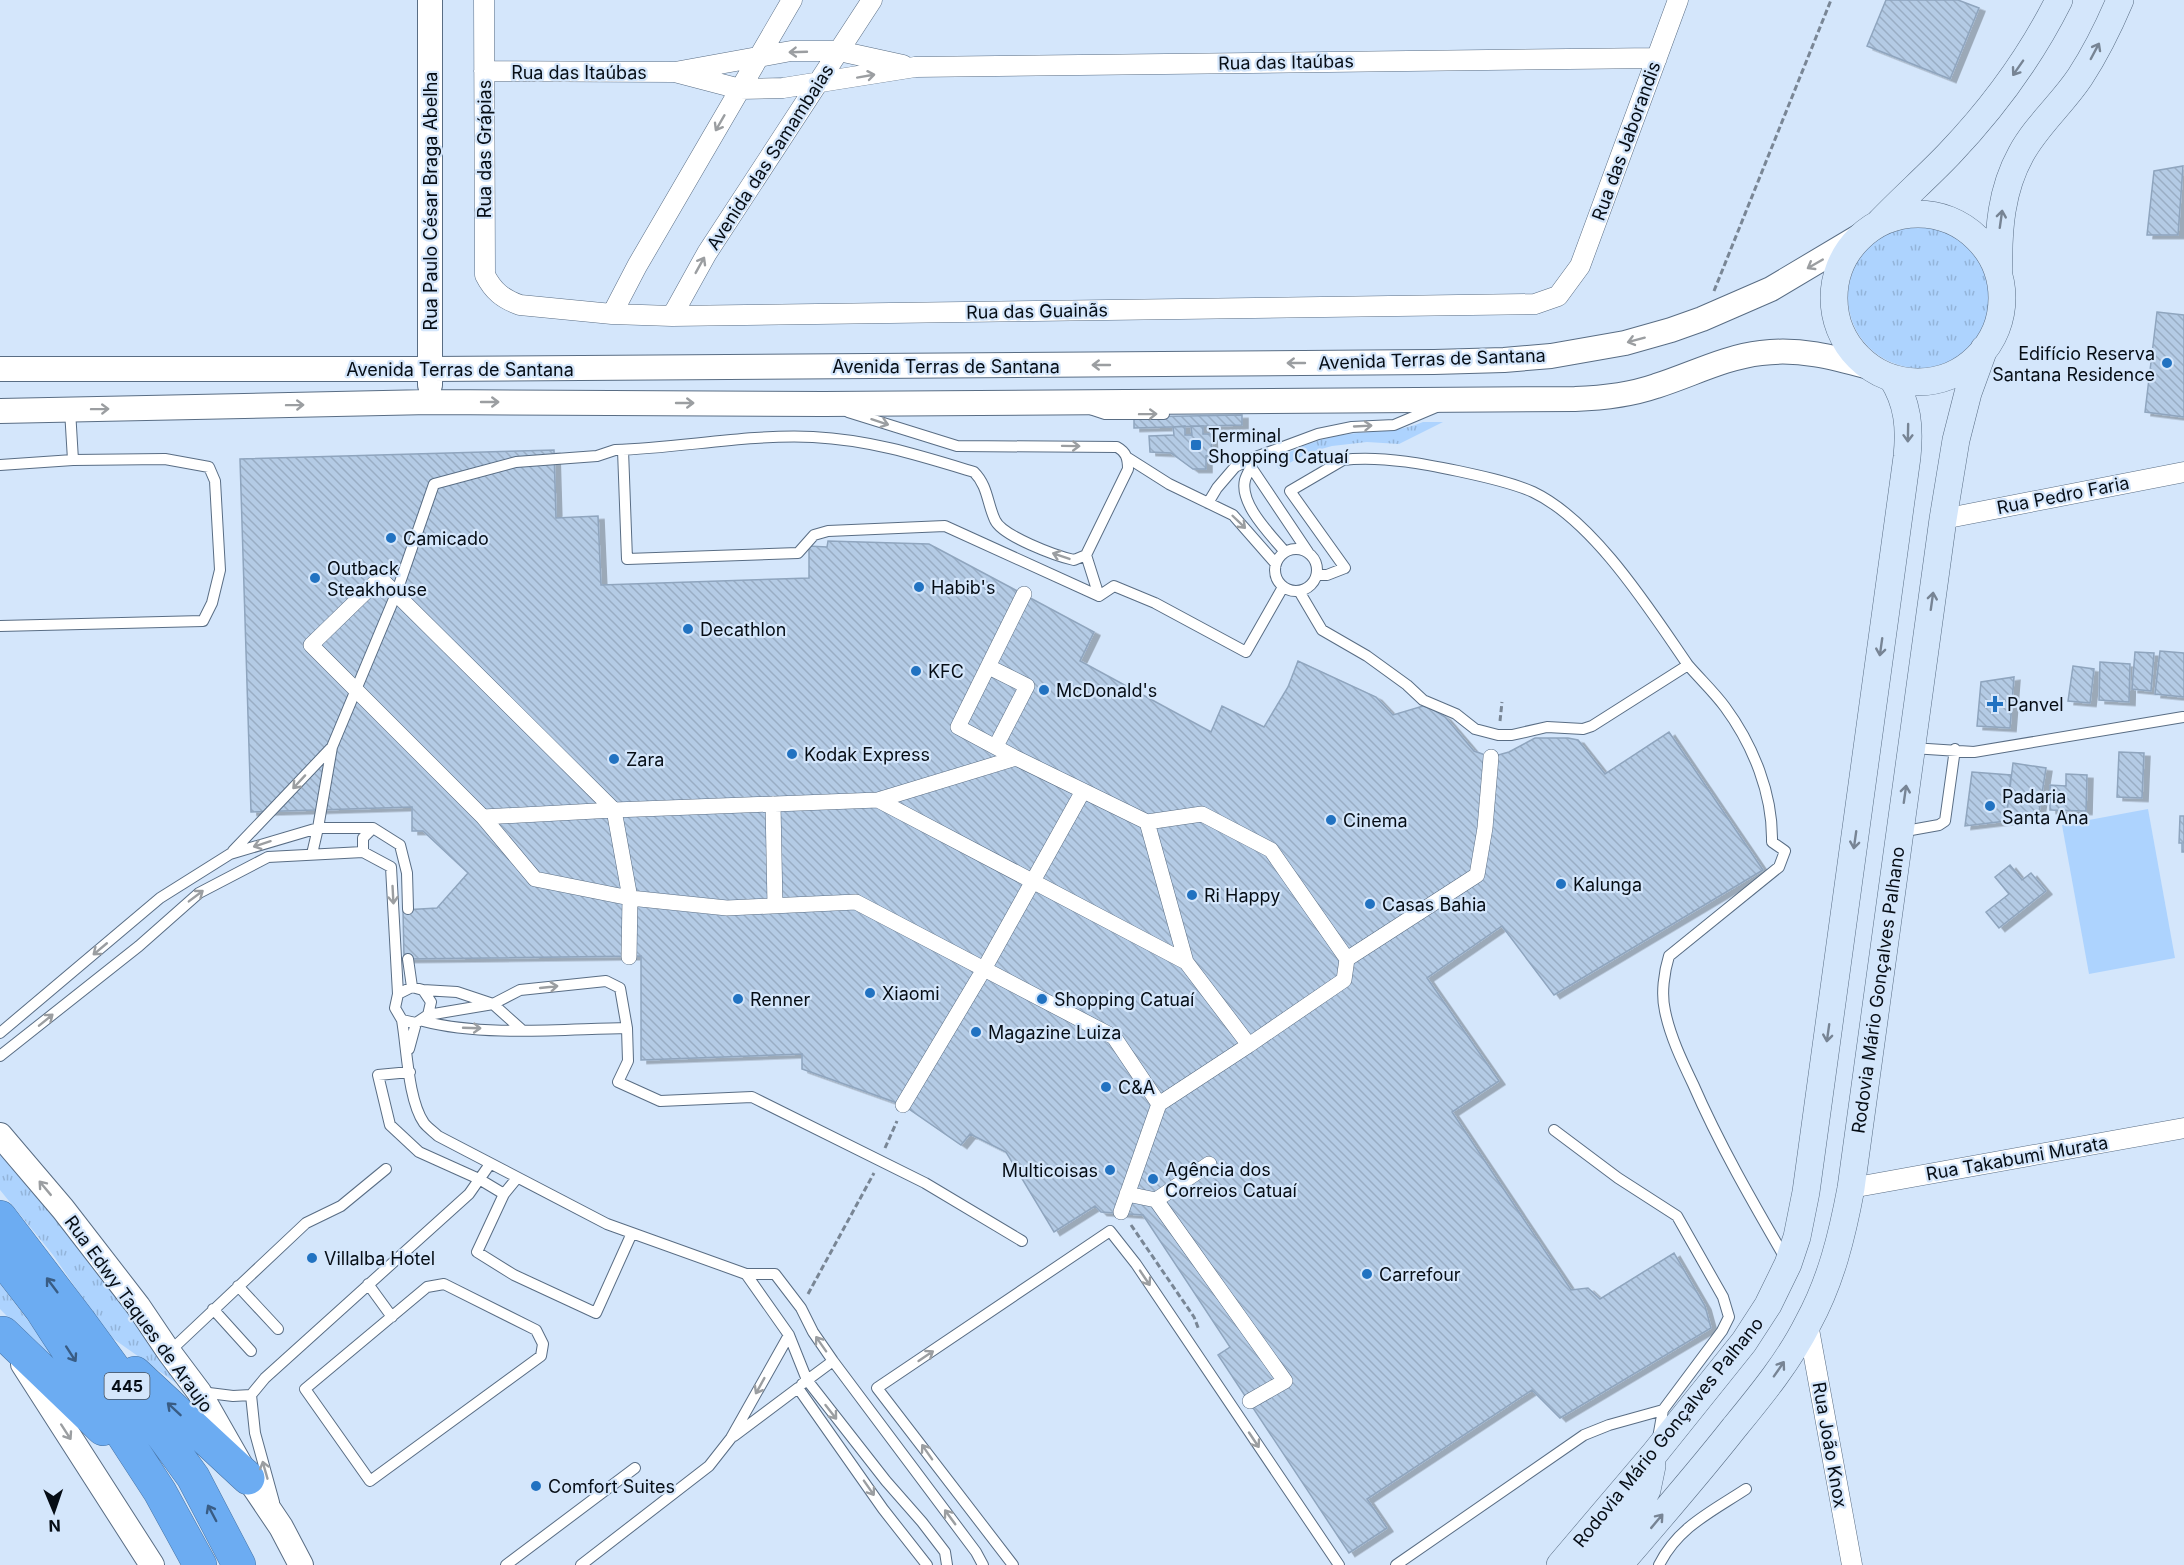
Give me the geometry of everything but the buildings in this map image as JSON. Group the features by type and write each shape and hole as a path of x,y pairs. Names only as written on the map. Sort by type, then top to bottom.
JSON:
{"highway":[{"name":"445","path":"0,1217 193,1477 239,1565"},
{"name":"445","path":"0,1256 41,1309 159,1492 200,1565"},
{"path":"80,1322 248,1478"},
{"path":"1,1331 143,1467"}],"main road":[{"path":"2059,0 2025,58 1984,114 1949,154 1854,244 1839,270 1833,299 1835,315 1843,337 1857,356 1881,372 1915,382 1946,377 1961,370 1984,349 1998,322 2002,292 1999,277 2000,221 2011,177 2027,145 2079,78 2120,0"},
{"path":"1871,229 1906,215 1929,215 1951,221 1965,228 1986,249 1999,277"},
{"name":"Rodovia Mário Gonçalves Palhano","path":"1619,1565 1761,1395 1808,1324 1833,1267 1841,1240 1851,1188 1943,519 1958,431 1968,393 1984,349"},
{"name":"Rodovia Mário Gonçalves Palhano","path":"1560,1565 1624,1492 1744,1342 1768,1305 1788,1264 1797,1237 1806,1192 1907,457 1908,421 1902,397 1881,372"},
{"path":"1591,1565 1637,1509 1647,1491 1655,1454"}],"street":[{"name":"Rua Paulo César Braga Abelha","path":"430,0 430,402"},
{"name":"Rua das Grápias","path":"484,0 485,275 497,294"},
{"path":"612,314 637,266 792,0"},
{"name":"Avenida das Samambaias","path":"672,316 707,253 872,0"},
{"name":"Rua das Jaborandis","path":"1571,281 1580,267 1678,0"},
{"name":"Rua das Itaúbas","path":"484,71 675,72 791,51 839,51 915,67"},
{"name":"Rua das Itaúbas","path":"675,72 740,89 817,84 915,67 1657,58"},
{"name":"Avenida Terras de Santana","path":"0,369 430,369 1504,360 1551,356 1624,343 1702,319 1771,289 1871,229"},
{"name":"Rua das Guainãs","path":"497,294 507,301 520,305 612,314 672,316 1535,304 1558,296 1571,281"},
{"name":"Avenida Terras de Santana","path":"0,411 430,402 824,404 1605,398 1654,387 1737,357 1761,352 1805,352 1828,356 1881,372"},
{"name":"Rua Pedro Faria","path":"1943,519 2184,472"},
{"path":"629,957 630,898 614,810 380,578 311,645 483,817 535,879 630,898 727,908 856,902 1114,1037 1159,1104"},
{"path":"1024,594 958,727 1147,822 1202,814 1271,850 1347,959 1344,980 1159,1104 1121,1212"},
{"path":"989,667 1027,687 996,746"},
{"path":"1347,959 1477,874 1485,828 1491,757"},
{"path":"483,817 878,800 1016,758"},
{"path":"903,1105 984,969 1083,791"},
{"path":"878,800 1186,962"},
{"path":"773,804 775,906"},
{"path":"1147,822 1186,962 1249,1045"},
{"name":"Rua Takabumi Murata","path":"1851,1188 2184,1128"},
{"name":"Rua Edwy Taques de Araujo","path":"0,1135 70,1218 138,1306 199,1392 248,1478 281,1527 302,1565"},
{"path":"1156,1200 1209,1164"},
{"path":"1127,1194 1156,1200 1285,1381 1250,1401"},
{"name":"Rua João Knox","path":"1808,1324 1852,1565"},
{"path":"1,1331 152,1565"}],"lane":[{"path":"1244,413 1337,412 1373,400"},
{"path":"1208,504 1217,488 1235,467 1252,463 1318,434 1343,428 1394,425 1453,400"},
{"path":"1071,402 1105,414 1174,414"},
{"path":"824,404 957,446 1117,447 1128,458 1169,484 1239,520 1275,564 1275,574 1283,587 1299,591 1310,586 1317,575 1316,562 1308,553 1252,463"},
{"path":"70,410 74,460"},
{"path":"312,854 332,747 396,594 434,484 516,462 597,456 615,450 762,438 811,437 852,441 898,449 974,472 981,479 996,523 1007,533 1069,559 1079,559 1086,555 1125,476 1128,458"},
{"path":"624,450 627,559 798,553 814,535 828,531 945,526 1099,596"},
{"path":"0,465 74,460 165,459 209,467 215,481 220,558 217,586 203,621 0,626"},
{"path":"1317,575 1327,575 1345,568 1290,491 1343,460 1426,464 1533,492 1573,519 1605,551 1688,665 1725,707 1741,733 1764,784 1772,842 1785,851 1779,867 1669,957 1664,976 1665,1010 1679,1052 1701,1104 1742,1185 1788,1264"},
{"path":"1252,463 1244,480 1245,495 1253,512 1285,552"},
{"path":"1275,564 1285,552 1297,549 1308,553"},
{"path":"1086,555 1099,596"},
{"path":"1099,596 1114,586 1155,603 1246,652 1283,587"},
{"path":"1299,591 1322,630 1367,656 1407,685 1423,700 1456,714 1475,729 1486,733 1512,735 1547,728 1583,729 1592,726 1688,665"},
{"path":"1912,748 1974,752 2183,717"},
{"path":"0,1033 160,897 230,854 332,747"},
{"path":"1900,832 1939,825 1946,820 1955,749"},
{"path":"230,854 318,828 373,828 400,845 407,873 408,909"},
{"path":"363,852 363,838 373,828"},
{"path":"0,1056 139,946 199,893 268,857 363,852 391,867 398,994 395,1008 402,1020 412,1095 424,1122 438,1136 607,1224 746,1274 775,1274 801,1308 813,1332 833,1361 889,1433 982,1564"},
{"path":"408,958 412,987"},
{"path":"402,1020 422,1020 494,1004 520,990 606,981 620,988 627,1028 628,1061 618,1082 660,1101 752,1097 925,1183 1022,1241"},
{"path":"398,994 412,987 457,992 494,1004 522,1030"},
{"path":"408,1055 431,1002 423,990"},
{"path":"422,1020 448,1028 522,1030 627,1028"},
{"path":"410,1072 378,1075 390,1125 419,1152 479,1179 504,1194"},
{"path":"1554,1130 1617,1178 1677,1216 1723,1297 1729,1317 1722,1331 1663,1410 1655,1454"},
{"path":"281,1527 255,1433 251,1395 265,1378 469,1194 490,1164"},
{"path":"169,1352 306,1223 341,1206 386,1169"},
{"path":"517,1178 504,1194 477,1252 514,1275 596,1312 632,1233"},
{"path":"1013,1565 878,1388 1110,1231 1136,1264 1339,1565"},
{"path":"746,1274 789,1335 807,1380 945,1552 947,1565"},
{"path":"368,1284 392,1317"},
{"path":"444,1284 536,1330 543,1344 541,1356 370,1481 305,1389 392,1317 427,1287 444,1284"},
{"path":"238,1286 278,1329"},
{"path":"213,1309 251,1351"},
{"path":"581,1565 709,1466 731,1438 789,1335"},
{"path":"731,1438 833,1361"},
{"path":"798,1388 883,1509 927,1565"},
{"path":"199,1392 233,1396 251,1395"},
{"path":"1396,1565 1584,1436 1609,1425 1663,1410"},
{"path":"506,1565 636,1468"},
{"path":"1659,1565 1668,1548 1684,1530 1746,1489"}],"path":[{"path":"1702,319 1831,0"},
{"path":"801,1308 880,1162 903,1105"}],"green space":[{"path":"1919,226 1946,232 1969,247 1984,270 1990,297 1984,324 1969,347 1946,362 1919,368 1892,362 1869,347 1854,324 1848,297 1854,270 1869,247 1892,232"},
{"path":"1423,422 1443,422 1399,444 1367,442 1332,446 1307,453 1279,469 1274,461 1303,446 1325,439 1347,434 1399,429"},
{"path":"2148,809 2175,958 2089,974 2062,825"},
{"path":"0,1149 93,1261 175,1378 176,1383 108,1335 53,1255 0,1190"},
{"path":"0,1284 83,1393 0,1309"}],"place":[{"name":"Edifício Reserva Santana Residence","path":"2167,363"},
{"name":"Terminal Shopping Catuaí","path":"1196,445"},
{"name":"Camicado","path":"391,538"},
{"name":"Outback Steakhouse","path":"315,578"},
{"name":"Habib's","path":"919,587"},
{"name":"Decathlon","path":"688,629"},
{"name":"KFC","path":"916,671"},
{"name":"McDonald's","path":"1044,690"},
{"name":"Panvel","path":"1995,704"},
{"name":"Kodak Express","path":"792,754"},
{"name":"Zara","path":"614,759"},
{"name":"Padaria Santa Ana","path":"1990,806"},
{"name":"Cinema","path":"1331,820"},
{"name":"Kalunga","path":"1561,884"},
{"name":"Ri Happy","path":"1192,895"},
{"name":"Casas Bahia","path":"1370,904"},
{"name":"Xiaomi","path":"870,993"},
{"name":"Renner","path":"738,999"},
{"name":"Shopping Catuaí","path":"1042,999"},
{"name":"Magazine Luiza","path":"976,1032"},
{"name":"C&A","path":"1106,1087"},
{"name":"Multicoisas","path":"1110,1170"},
{"name":"Agência dos Correios Catuaí","path":"1153,1179"},
{"name":"Villalba Hotel","path":"312,1258"},
{"name":"Carrefour","path":"1367,1274"},
{"name":"Comfort Suites","path":"536,1486"}]}
